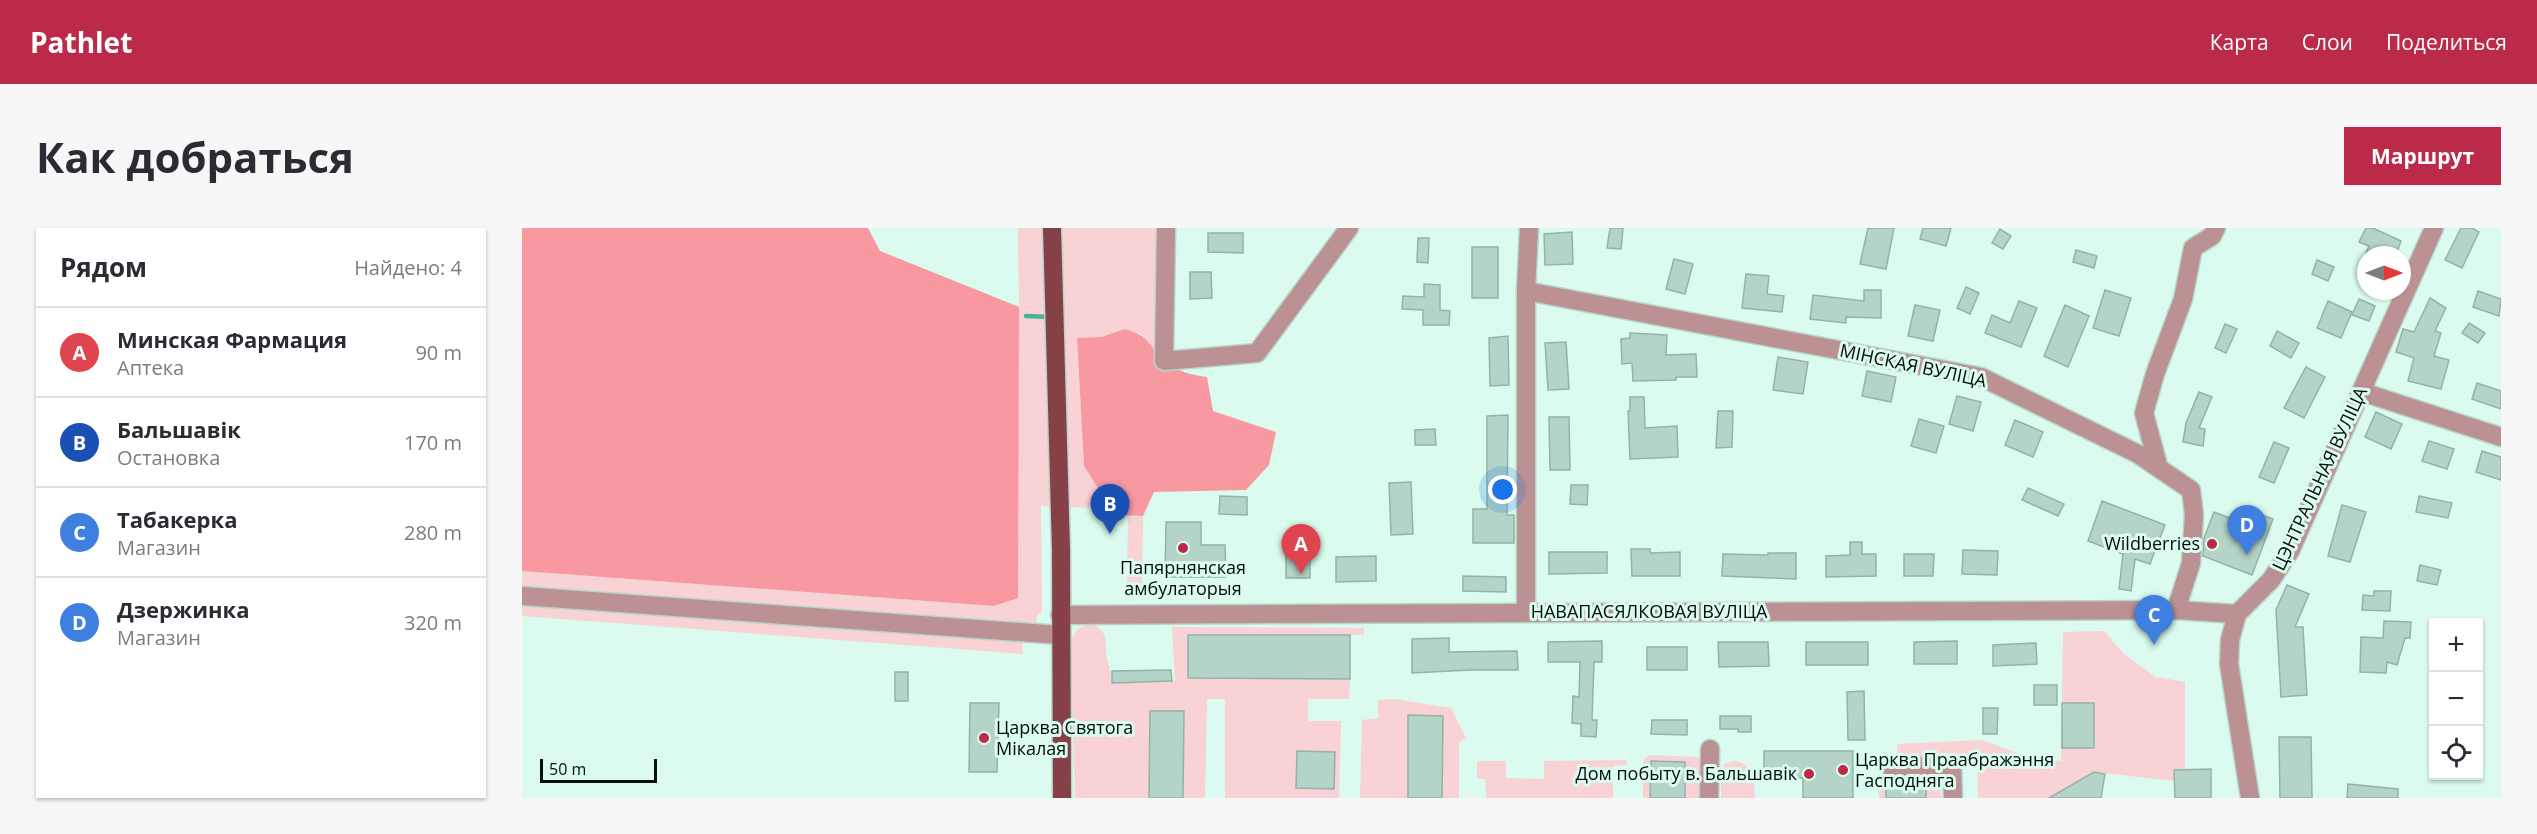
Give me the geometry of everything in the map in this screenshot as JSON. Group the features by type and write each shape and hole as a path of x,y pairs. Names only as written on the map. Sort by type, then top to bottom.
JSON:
{"main road":[{"path":"1052,228 1061,549 1062,798"}],"street":[{"path":"1166,228 1164,361 1257,353 1349,228"},
{"path":"1526,612 1526,291 1529,228"},
{"path":"2158,465 2144,413 2155,374 2183,299 2193,248 2212,236 2216,228"},
{"name":"ЦЭНТРАЛЬНАЯ ВУЛІЦА","path":"2237,614 2271,580 2282,565 2434,228"},
{"name":"МІНСКАЯ ВУЛІЦА","path":"1526,291 1981,377 2128,448 2158,465 2191,490 2194,515 2191,563 2176,610"},
{"path":"2362,392 2501,437"},
{"path":"522,596 1060,635"},
{"name":"НАВАПАСЯЛКОВАЯ ВУЛІЦА","path":"1060,615 2176,610 2237,614"},
{"path":"2237,614 2230,640 2229,664 2250,798"},
{"path":"1709,798 1710,749"},
{"path":"1890,767 1952,766 1953,798"}],"shaded area":[{"path":"522,228 868,228 880,251 1019,307 1018,598 994,606 522,571"},
{"path":"1018,228 1166,228 1164,361 1141,334 1126,329 1101,337 1077,338 1084,466 1105,499 1107,515 1091,508 1041,506 1042,612 1037,616 1036,633 1021,631 1023,654 522,616 522,571 994,606 1017,598"},
{"path":"1125,329 1144,338 1164,360 1178,370 1207,377 1213,411 1276,432 1269,465 1246,490 1154,492 1143,516 1107,515 1105,499 1084,466 1077,338 1101,337"},
{"path":"1143,516 1142,590 1127,590 1128,517"},
{"path":"1092,622 1104,635 1112,683 1175,681 1172,627 1364,628 1364,635 1188,635 1188,678 1350,679 1349,699 1308,699 1308,721 1341,721 1339,798 1225,798 1225,699 1207,699 1205,798 1183,798 1184,711 1150,711 1149,798 1075,798 1070,640 1078,629"},
{"path":"2104,631 2125,655 2156,677 2185,682 2185,770 2174,770 2174,781 2094,772 2063,790 2063,798 1978,798 1977,756 1898,757 1897,744 1982,740 2031,758 2061,761 2063,632"},
{"path":"1394,699 1451,708 1466,738 1459,742 1459,798 1360,798 1362,720 1378,718 1378,700"},
{"path":"1650,755 1697,757 1702,764 1702,798 1643,798 1643,760"},
{"path":"1627,760 1627,765 1613,766 1613,798 1486,798 1485,779 1477,779 1477,761 1506,761 1506,778 1544,779 1544,761"},
{"path":"1732,761 1749,768 1753,778 1755,798 1721,798 1721,774 1724,764"},
{"path":"1941,775 1941,798 1879,798 1878,776"}],"building":[{"path":"1610,228 1623,228 1621,249 1607,248"},
{"path":"1868,228 1894,228 1886,269 1860,264"},
{"path":"1923,228 1951,228 1946,246 1920,239"},
{"path":"2366,228 2373,228 2401,241 2399,246 2369,246 2359,242"},
{"path":"2461,228 2472,228 2479,232 2462,268 2445,260"},
{"path":"2000,229 2011,236 2003,249 1992,243"},
{"path":"1572,232 1573,264 1545,265 1544,234"},
{"path":"1208,233 1243,233 1243,253 1208,252"},
{"path":"1418,238 1429,238 1428,263 1417,262"},
{"path":"1472,247 1498,247 1498,298 1472,298"},
{"path":"2076,250 2097,256 2094,268 2073,262"},
{"path":"1674,259 1693,264 1685,294 1666,289"},
{"path":"2317,260 2334,267 2328,281 2312,274"},
{"path":"1190,272 1211,272 1212,298 1190,299"},
{"path":"1746,274 1769,276 1767,294 1784,296 1782,312 1742,308"},
{"path":"1424,284 1440,285 1440,310 1450,311 1449,325 1423,325 1423,310 1402,309 1403,296 1424,297"},
{"path":"1966,287 1979,293 1970,314 1957,308"},
{"path":"1864,290 1881,290 1881,318 1846,317 1846,323 1810,319 1813,295 1864,301"},
{"path":"2105,290 2131,298 2119,336 2093,328"},
{"path":"2478,291 2501,299 2499,316 2473,307"},
{"path":"2430,298 2446,308 2435,331 2441,333 2434,356 2449,360 2441,389 2408,381 2414,358 2396,352 2403,329 2414,332"},
{"path":"2359,300 2375,306 2369,321 2352,315"},
{"path":"2019,301 2037,308 2021,347 1985,333 1992,315 2010,323"},
{"path":"2328,301 2352,312 2341,338 2317,328"},
{"path":"1915,305 1940,310 1933,341 1908,336"},
{"path":"2065,305 2089,316 2068,367 2044,356"},
{"path":"2469,323 2485,333 2478,343 2462,333"},
{"path":"2225,324 2237,329 2226,353 2215,348"},
{"path":"2277,331 2299,343 2291,358 2270,346"},
{"path":"1630,333 1667,335 1666,355 1696,354 1697,377 1633,381 1632,363 1622,364 1621,339 1630,338"},
{"path":"1508,336 1509,385 1490,386 1489,338"},
{"path":"1566,342 1569,389 1548,390 1545,343"},
{"path":"1778,357 1808,362 1803,394 1773,390"},
{"path":"2306,367 2325,377 2304,418 2284,408"},
{"path":"1867,371 1896,377 1891,402 1862,396"},
{"path":"2477,383 2501,391 2501,409 2472,399"},
{"path":"2199,392 2212,397 2199,428 2205,429 2203,446 2183,442 2186,423"},
{"path":"1957,396 1981,402 1973,431 1949,424"},
{"path":"1630,397 1644,397 1645,428 1677,426 1678,457 1630,459 1628,411 1630,411"},
{"path":"1718,411 1733,411 1732,447 1716,448"},
{"path":"2376,412 2402,424 2391,449 2365,437"},
{"path":"1508,415 1507,515 1514,515 1514,543 1473,543 1473,509 1487,509 1487,416"},
{"path":"1549,417 1569,417 1570,470 1550,470"},
{"path":"1919,419 1944,426 1936,453 1911,446"},
{"path":"2015,420 2043,432 2033,457 2005,445"},
{"path":"1435,429 1436,445 1415,445 1415,430"},
{"path":"2429,441 2454,449 2447,469 2422,461"},
{"path":"2274,442 2289,448 2274,483 2259,477"},
{"path":"2482,451 2501,457 2501,480 2476,472"},
{"path":"1411,482 1413,534 1391,535 1389,483"},
{"path":"1571,485 1588,485 1587,505 1570,504"},
{"path":"2028,488 2064,504 2058,516 2022,500"},
{"path":"1220,496 1247,497 1247,515 1219,514"},
{"path":"2419,496 2452,503 2448,518 2416,512"},
{"path":"2102,501 2165,525 2150,564 2135,559 2131,591 2119,589 2123,554 2088,541"},
{"path":"2342,505 2366,512 2350,562 2328,556"},
{"path":"2249,510 2273,519 2252,575 2203,556 2204,538 2214,512 2243,523"},
{"name":"Папярнянская амбулаторыя","path":"1166,522 1201,522 1201,545 1225,545 1226,577 1165,577"},
{"path":"1850,542 1862,542 1862,554 1876,554 1876,576 1826,577 1826,556 1850,555"},
{"path":"1631,549 1650,549 1650,553 1680,552 1680,576 1632,576"},
{"path":"1963,550 1998,551 1997,575 1962,574"},
{"path":"1549,552 1607,552 1607,573 1549,574"},
{"path":"1768,553 1796,553 1796,579 1722,576 1723,554 1768,555"},
{"path":"1286,554 1310,554 1310,578 1286,578"},
{"path":"1904,554 1934,554 1933,576 1904,576"},
{"path":"1376,556 1376,581 1336,582 1336,557"},
{"path":"2420,565 2441,570 2437,585 2417,581"},
{"path":"1463,576 1506,577 1506,592 1463,591"},
{"path":"2287,585 2309,594 2295,627 2303,627 2307,695 2281,697 2276,610"},
{"path":"2374,591 2391,591 2390,611 2362,610 2363,595 2374,596"},
{"path":"2384,621 2411,622 2410,638 2405,638 2397,665 2387,662 2386,673 2360,672 2361,637 2383,638"},
{"path":"1188,635 1350,635 1350,679 1188,678"},
{"path":"1449,638 1449,652 1517,651 1518,670 1412,673 1412,639"},
{"path":"1602,641 1602,662 1594,662 1592,720 1597,720 1596,737 1581,736 1581,724 1572,723 1573,696 1579,697 1580,662 1548,662 1548,642"},
{"path":"1957,641 1957,664 1914,664 1914,642"},
{"path":"1718,642 1768,642 1769,666 1719,667"},
{"path":"1806,642 1868,642 1868,665 1806,665"},
{"path":"2036,643 2037,664 1993,666 1993,645"},
{"path":"1647,647 1687,647 1687,670 1647,670"},
{"path":"1171,670 1172,681 1112,683 1112,671"},
{"path":"895,672 908,672 908,701 895,701"},
{"path":"2034,685 2057,685 2057,705 2034,705"},
{"path":"1864,691 1865,740 1848,740 1847,692"},
{"name":"Царква Святога Мікалая","path":"970,703 999,703 997,772 969,772"},
{"path":"2062,703 2094,703 2094,748 2062,748"},
{"path":"1983,708 1998,708 1997,734 1983,734"},
{"path":"1150,711 1184,711 1183,798 1149,798"},
{"path":"1408,715 1443,716 1442,798 1408,798"},
{"path":"1720,716 1751,716 1751,732 1720,729"},
{"path":"1652,720 1687,720 1687,735 1651,734"},
{"path":"2279,737 2311,737 2312,798 2280,798"},
{"path":"1297,751 1335,752 1334,789 1296,788"},
{"name":"Дом побыту в. Бальшавік","path":"1764,751 1853,751 1853,798 1803,798 1803,778 1764,778"},
{"path":"1651,761 1685,762 1685,798 1650,798"},
{"path":"2211,769 2211,798 2175,798 2174,770"},
{"path":"2094,772 2105,774 2101,798 2049,798"},
{"path":"1886,781 1926,782 1926,798 1886,798"},
{"path":"2348,784 2398,789 2398,798 2347,798"}],"waterway":[{"path":"1026,316 1051,317"}],"place":[{"name":"Бальшавік","path":"1110,534"},
{"name":"Wildberries","path":"2212,544"},
{"name":"Папярнянская амбулаторыя","path":"1183,548"},
{"name":"Дзержинка","path":"2247,555"},
{"name":"Минская Фармация","path":"1301,574"},
{"name":"Табакерка","path":"2154,645"},
{"name":"Царква Святога Мікалая","path":"984,738"},
{"name":"Царква Праабражэння Гасподняга","path":"1843,770"},
{"name":"Дом побыту в. Бальшавік","path":"1809,774"}]}
